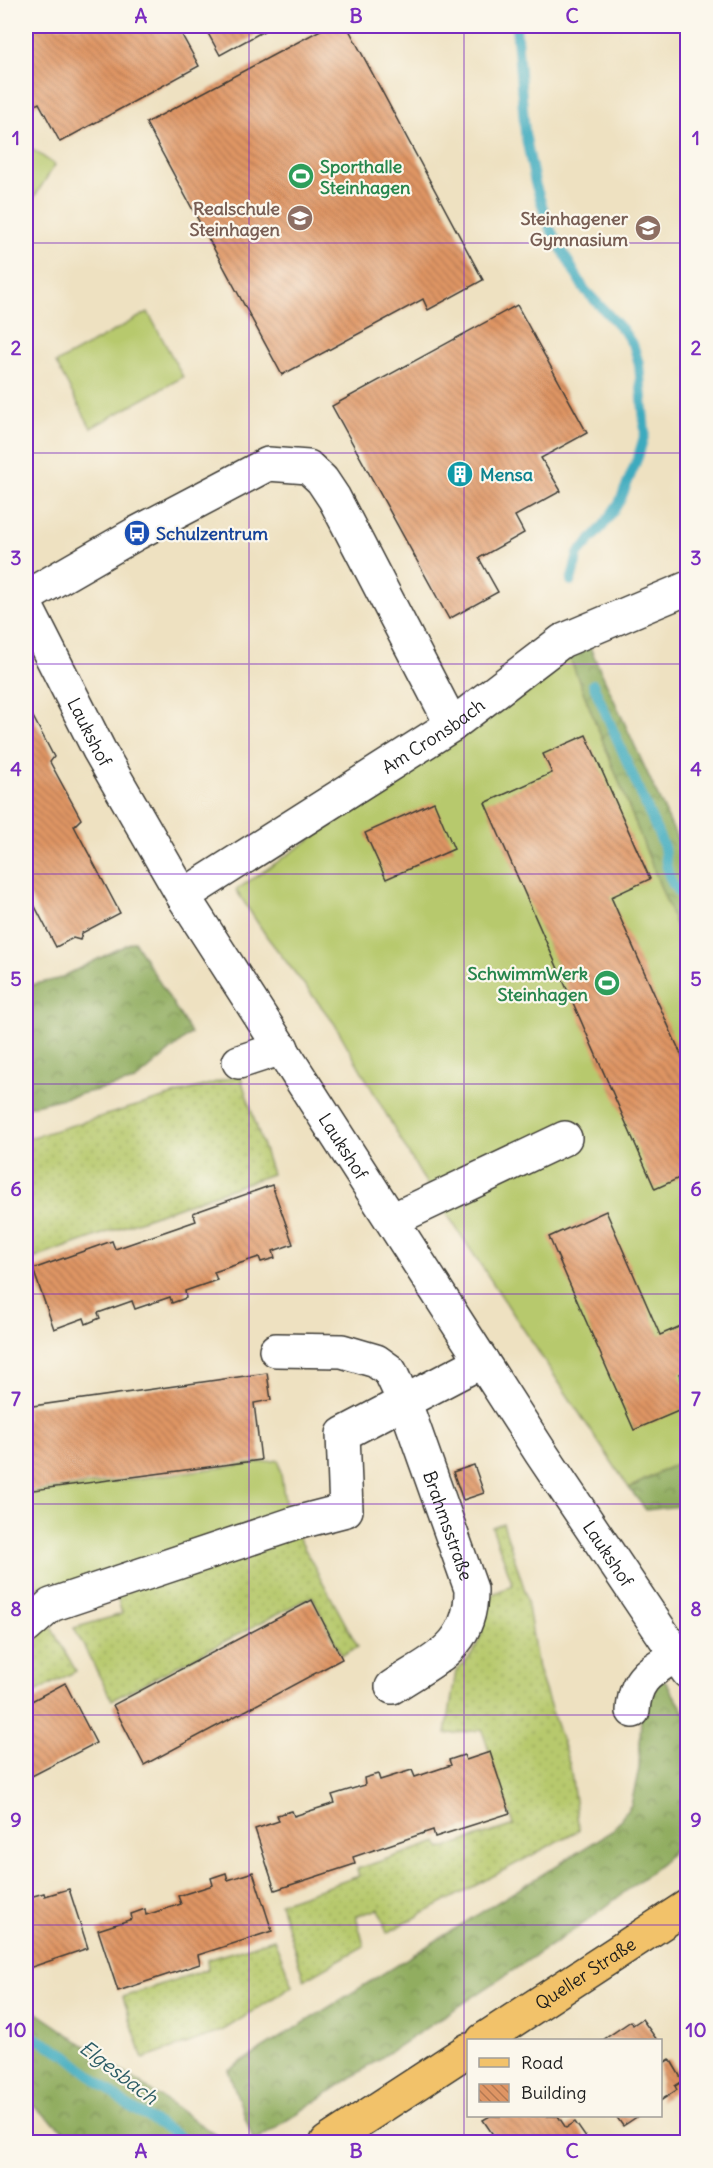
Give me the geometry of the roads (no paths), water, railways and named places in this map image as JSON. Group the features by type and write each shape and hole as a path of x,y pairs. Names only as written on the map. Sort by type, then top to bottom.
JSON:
{"main road":[{"name":"Queller Straße","path":"485,2039 687,1906"},
{"path":"327,2142 467,2051"}],"street":[{"path":"26,597 137,533 268,464 308,467 322,480 334,498 452,725"},
{"name":"Am Cronsbach","path":"183,896 452,725 562,642 687,588"},
{"name":"Laukshof","path":"26,606 99,750 183,896 540,1453 682,1664"},
{"path":"239,1062 282,1048"},
{"path":"392,1220 565,1138"},
{"name":"Brahmsstraße","path":"276,1350 320,1348 342,1351 369,1358 390,1371 405,1402 471,1589 471,1608 466,1629 453,1646 392,1687"},
{"path":"26,1627 51,1605 296,1523 346,1510 343,1434 482,1361"},
{"path":"633,1711 634,1696 639,1682 682,1664"}],"waterway":[{"path":"516,26 525,133 535,183 549,227 584,289 623,330 634,347 639,364 645,433 638,457 620,501 603,526 578,554 571,581"},
{"path":"593,684 664,847 666,863 673,884 688,900"},
{"name":"Elgesbach","path":"26,2033 65,2054 127,2105 189,2142"}],"place":[{"name":"Sporthalle Steinhagen","path":"301,176"},
{"name":"Realschule Steinhagen","path":"300,218"},
{"name":"Steinhagener Gymnasium","path":"648,228"},
{"name":"Mensa","path":"460,474"},
{"name":"Schulzentrum","path":"137,533"},
{"name":"SchwimmWerk Steinhagen","path":"607,983"}]}
